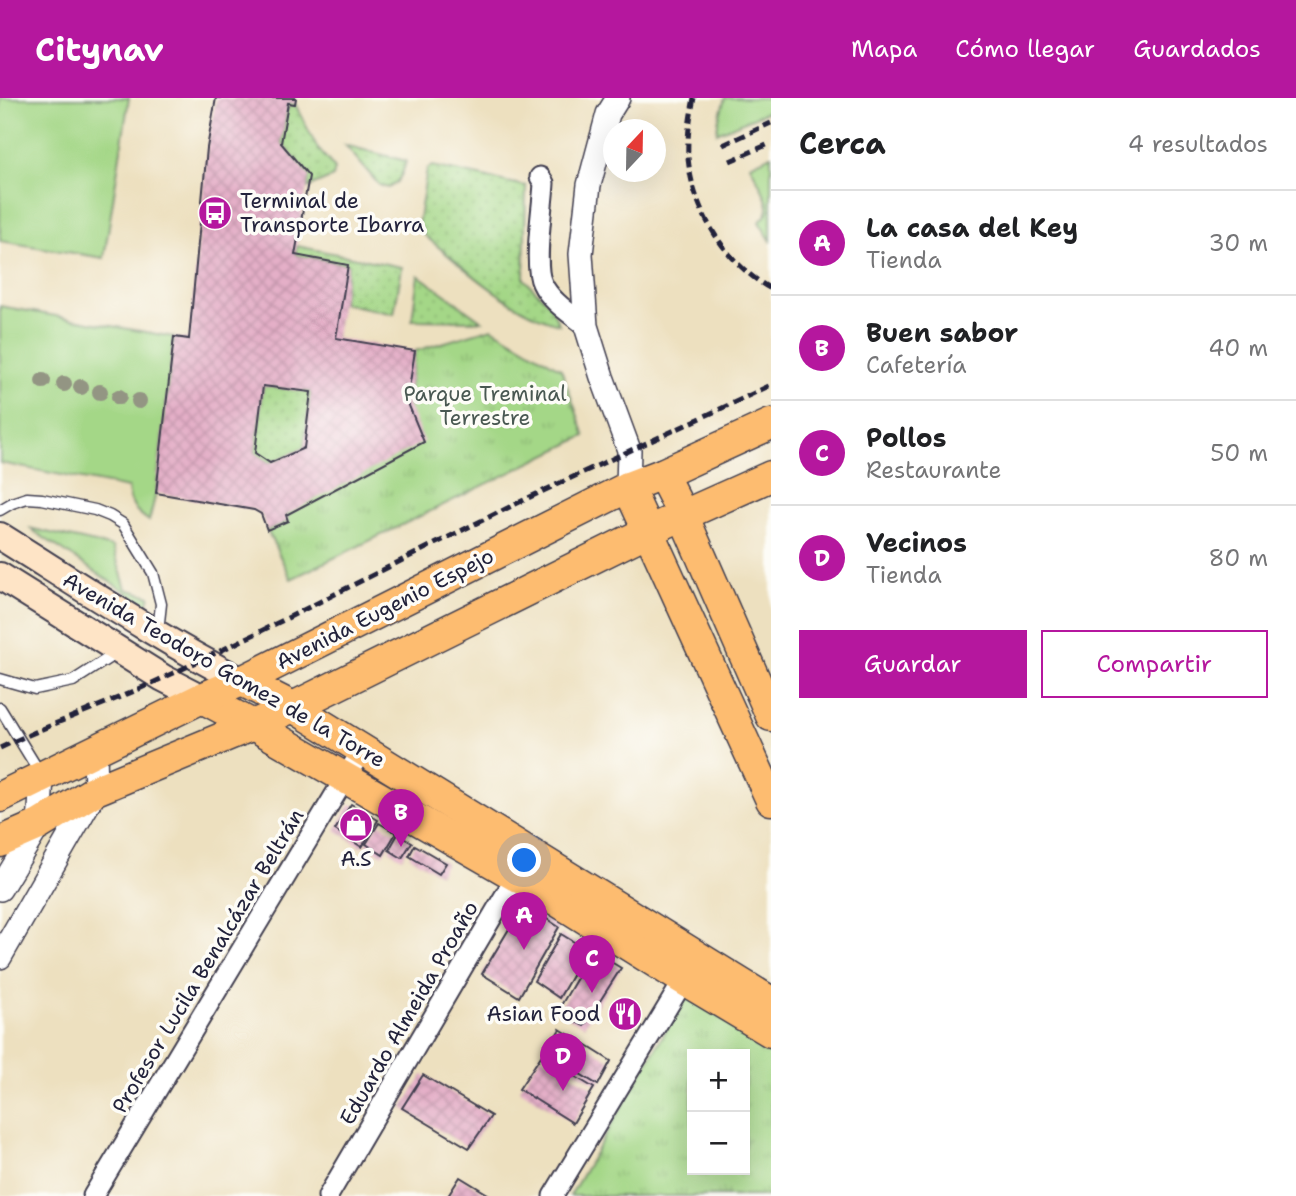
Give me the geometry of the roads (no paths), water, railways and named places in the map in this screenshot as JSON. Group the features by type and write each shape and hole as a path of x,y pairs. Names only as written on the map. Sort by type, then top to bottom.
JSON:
{"main road":[{"name":"Avenida Eugenio Espejo","path":"0,797 242,681 628,487 771,424"},
{"path":"662,474 771,716"},
{"path":"0,842 39,825 96,790 293,707 648,531 771,476"},
{"path":"628,487 771,800"},
{"name":"Avenida Teodoro Gomez de la Torre","path":"0,536 158,635 293,707 362,750 523,865 691,969 771,1032"},
{"name":"Avenida Teodoro Gomez de la Torre","path":"0,576 163,678 253,725 345,778 523,865"},
{"name":"Avenida Teodoro Gomez de la Torre","path":"691,969 771,1002"}],"street":[{"path":"618,98 608,114 589,185 581,254 586,326 629,450 628,487"},
{"path":"540,177 544,183 538,267 542,283 553,298 586,326"},
{"path":"629,450 662,474"},
{"name":"Profesor Lucila Benalcázar Beltrán","path":"93,1196 362,750"},
{"path":"0,957 96,790 95,751"},
{"path":"0,889 39,825 43,777"},
{"name":"Eduardo Almeida Proaño","path":"328,1196 523,865"},
{"path":"553,1196 691,969"}],"lane":[{"path":"0,510 27,498 42,499 95,510 123,524 153,573 161,604 158,635"},
{"path":"0,679 35,689 73,681 118,651"},
{"path":"0,708 43,777"}],"railway":[{"path":"694,98 688,157 696,196 704,215 726,250 739,265 771,289"},
{"path":"723,145 771,123"},
{"path":"730,161 771,143"},
{"path":"0,748 205,658 519,503 771,385"}],"place":[{"name":"Terminal de Transporte Ibarra","path":"215,213"},
{"name":"A.S","path":"356,825"},
{"name":"Buen sabor","path":"401,847"},
{"name":"La casa del Key","path":"524,950"},
{"name":"Pollos","path":"592,993"},
{"name":"Asian Food","path":"625,1014"},
{"name":"Vecinos","path":"563,1091"}],"park label":[{"name":"Parque Treminal Terrestre","path":"485,406"}]}
